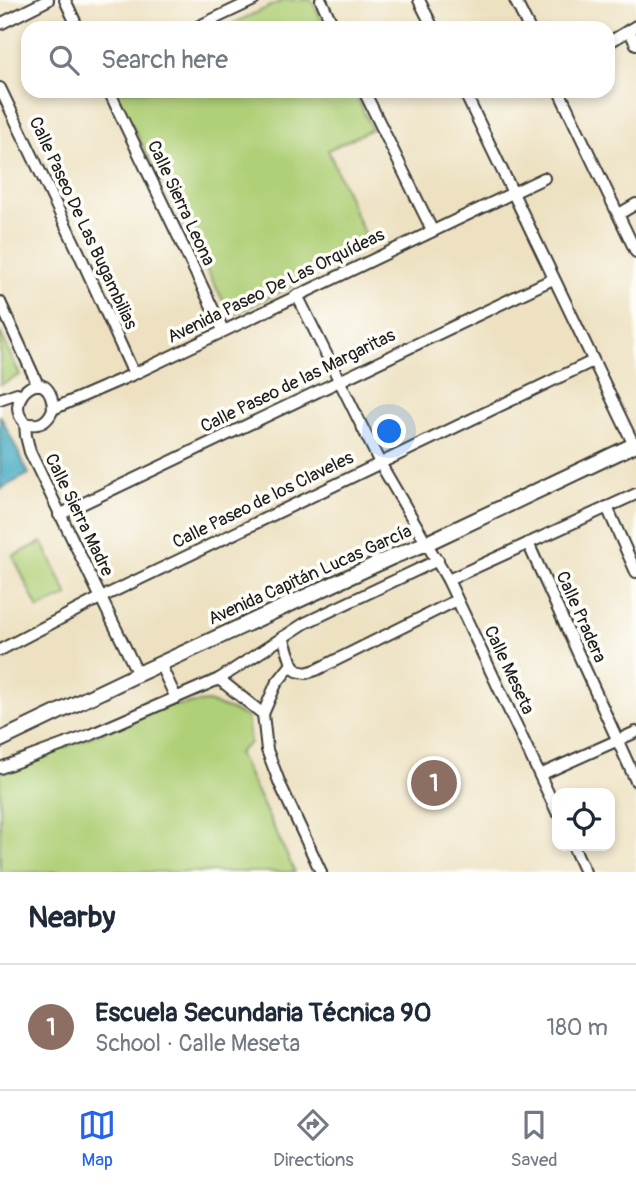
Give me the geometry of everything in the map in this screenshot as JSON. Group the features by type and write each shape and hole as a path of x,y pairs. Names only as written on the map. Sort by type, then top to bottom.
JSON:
{"street":[{"path":"0,24 48,0"},
{"path":"65,0 75,21"},
{"path":"210,21 254,0"},
{"path":"321,0 331,21"},
{"path":"419,0 430,21"},
{"path":"519,2 526,21"},
{"path":"615,39 633,28 636,44"},
{"name":"Calle Paseo De Las Bugambilias","path":"0,88 134,374"},
{"name":"Calle Sierra Leona","path":"112,98 223,330"},
{"path":"367,98 432,230"},
{"path":"467,98 635,445"},
{"path":"562,98 636,252"},
{"name":"Avenida Paseo De Las Orquídeas","path":"53,409 134,374 544,178"},
{"path":"619,214 636,204"},
{"name":"Calle Paseo de las Margaritas","path":"59,515 553,279"},
{"name":"Calle Meseta","path":"297,295 380,463 438,560 552,801"},
{"path":"0,302 38,385"},
{"name":"Calle Paseo de los Claveles","path":"0,650 100,598 593,361"},
{"path":"0,399 30,385 38,385 47,390 53,399 50,415 40,424 25,424"},
{"name":"Calle Sierra Madre","path":"17,393 13,407 15,414 25,424 30,452 138,674"},
{"name":"Avenida Capitán Lucas García","path":"0,740 635,445"},
{"path":"448,580 636,494"},
{"path":"607,507 636,572"},
{"name":"Calle Pradera","path":"528,543 636,781"},
{"path":"0,768 90,735 219,679 305,623 438,560"},
{"path":"283,637 292,664 297,671 306,673 457,600"},
{"path":"160,664 176,698"},
{"path":"292,664 276,684 263,715 267,750 280,785 321,872"},
{"path":"219,679 263,715"},
{"path":"540,775 636,732"},
{"path":"575,851 585,872"}],"green space":[{"path":"284,0 312,0 322,21 238,21"},
{"path":"118,98 357,98 372,129 328,150 370,247 231,316"},
{"path":"0,332 20,375 0,385"},
{"path":"42,542 68,595 38,609 13,556"},
{"path":"208,702 247,717 250,743 238,753 295,872 0,872 0,773 167,706"}],"water":[{"path":"0,415 29,474 0,489"}],"place":[{"name":"Escuela Secundaria Técnica 90","path":"434,783"}]}
